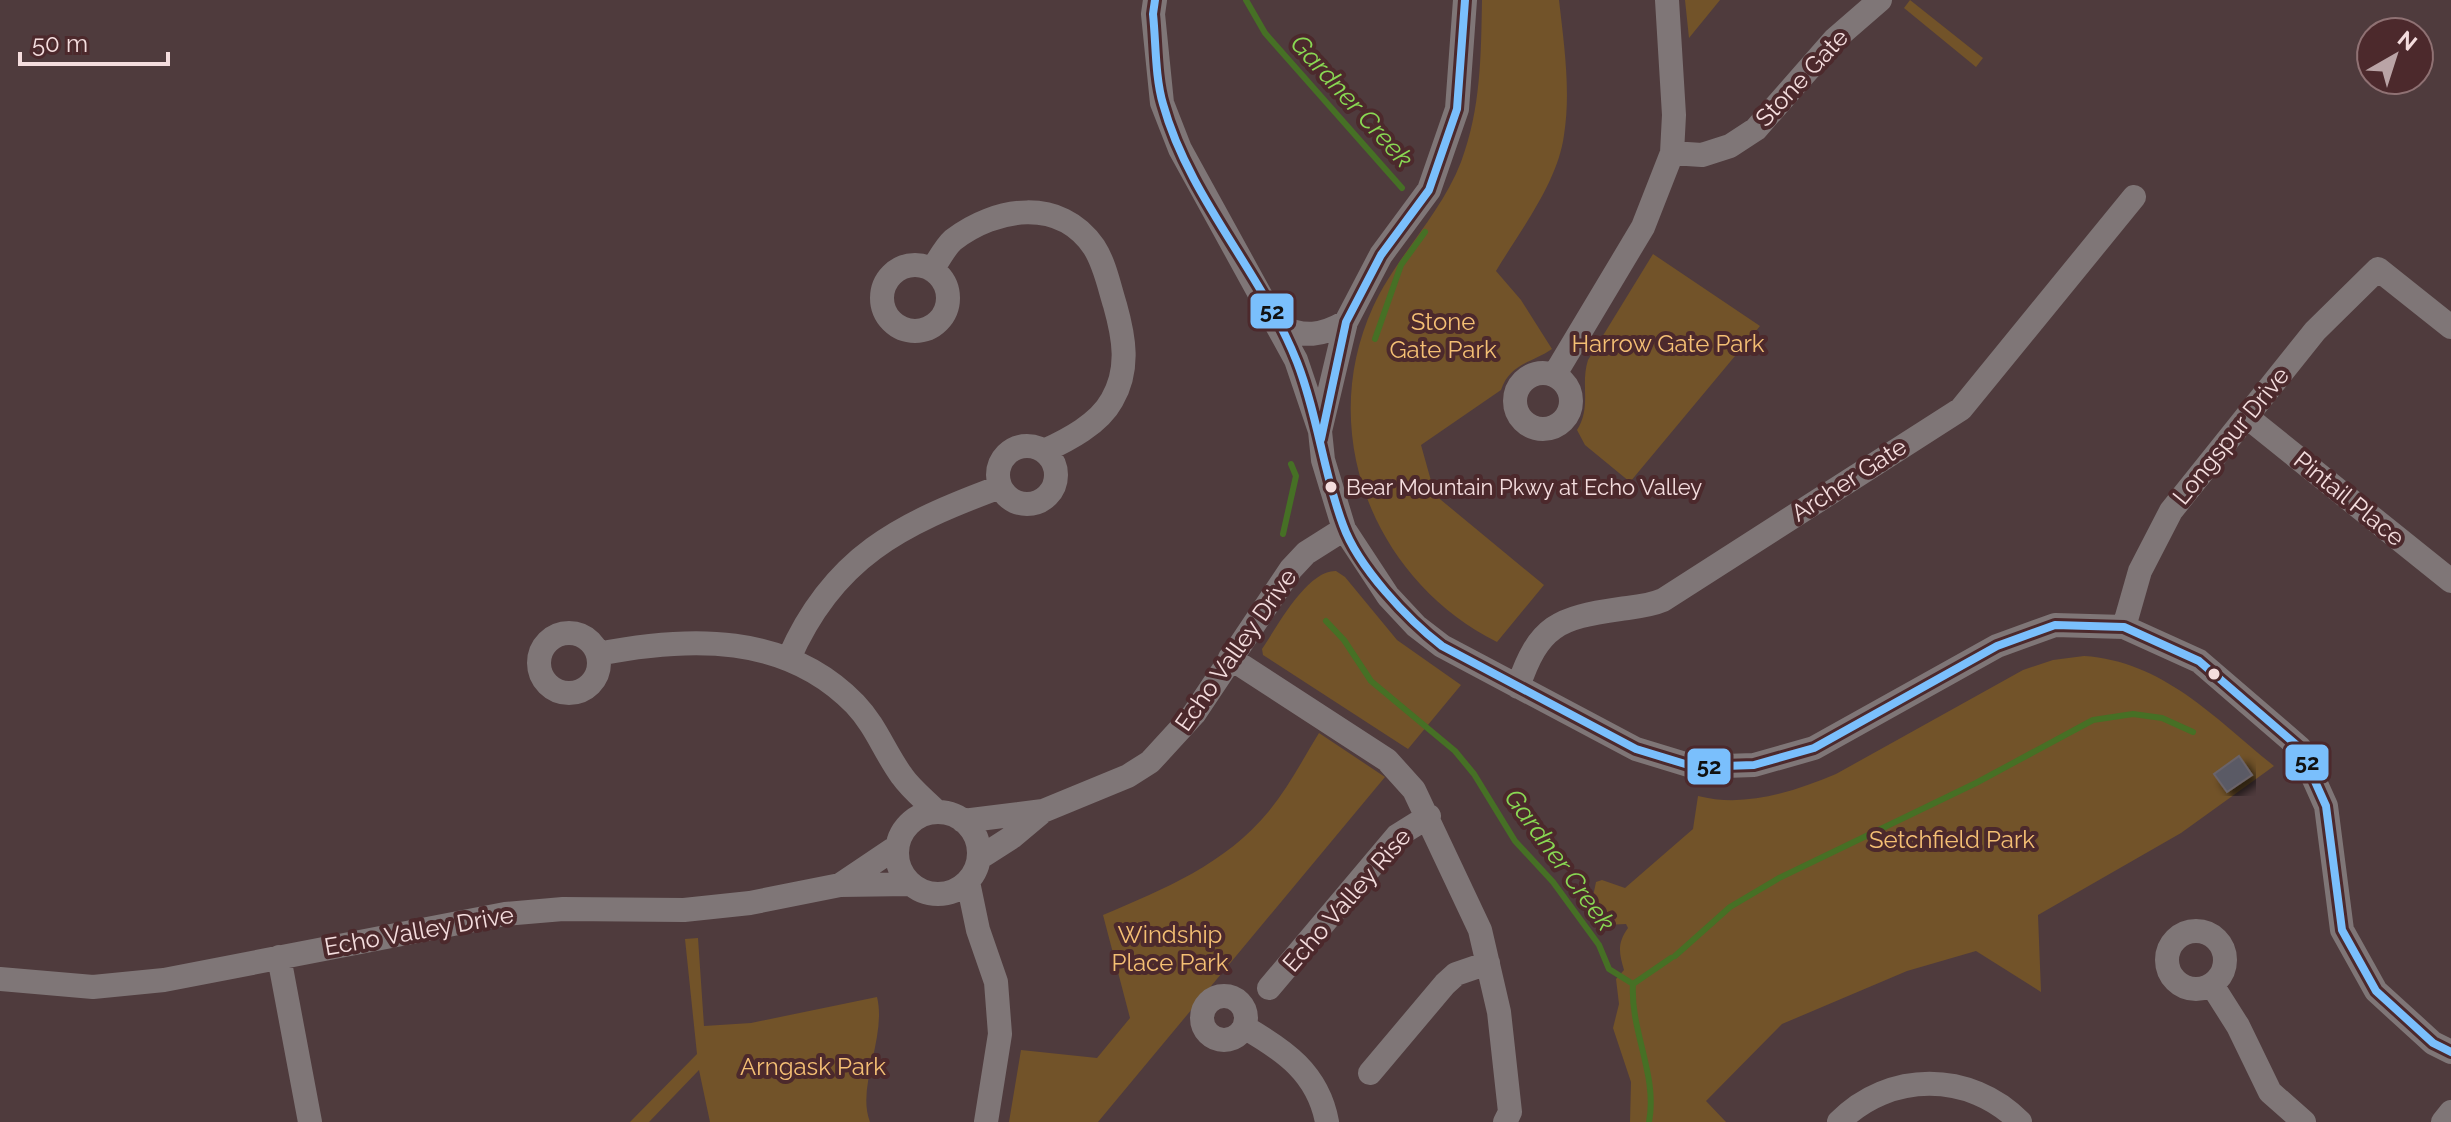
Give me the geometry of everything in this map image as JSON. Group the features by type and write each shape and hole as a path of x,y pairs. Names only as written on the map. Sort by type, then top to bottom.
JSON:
{"street":[{"path":"1155,0 1153,14 1162,103 1180,149 1296,360 1320,431 1323,460 1344,529 1363,563 1416,626 1442,646 1636,749 1695,767 1754,765 1814,748 1997,646 2055,625 2124,627 2199,661 2300,748 2326,806 2342,930 2376,991 2433,1043 2451,1052"},
{"path":"1320,431 1346,322 1381,255 1429,190 1457,109 1465,0"},
{"path":"1555,374 1643,227 1672,153 1674,115 1667,0"},
{"name":"Stone Gate","path":"1672,153 1702,155 1730,146 1756,129 1835,39 1880,0"},
{"name":"Archer Gate","path":"1518,687 1534,649 1551,627 1575,615 1649,605 1663,600 1961,409 2134,197"},
{"path":"932,270 952,241 995,217 1012,212 1049,214 1068,222 1096,250 1125,349 1120,383 1102,414 1044,451"},
{"name":"Longspur Drive","path":"2124,627 2140,571 2165,521 2315,331 2378,269 2451,327"},
{"path":"1278,326 1298,335 1313,335 1346,322"},
{"name":"Pintail Place","path":"2247,417 2451,581"},
{"path":"1035,446 1044,451 1056,472 1049,494 1029,504 1017,502 1000,487 999,465 1013,448 1035,446"},
{"path":"789,658 821,597 868,550 896,533 1000,487"},
{"name":"Echo Valley Drive","path":"981,857 1043,811 1128,776 1150,762 1194,714 1291,569 1306,553 1344,529"},
{"path":"598,654 634,647 722,642 789,658 828,681 856,705 880,734 902,777 936,811 963,821 976,836 981,857 968,882 941,895"},
{"path":"1230,658 1387,760 1401,772 1429,816 1480,930 1501,1026 1510,1112 1505,1122"},
{"path":"902,777 906,825"},
{"path":"936,811 919,815 906,825 895,848 898,867 910,884 941,895 978,930"},
{"name":"Echo Valley Drive","path":"963,821 1043,811"},
{"name":"Echo Valley Rise","path":"1269,988 1397,836 1429,816"},
{"name":"Echo Valley Drive","path":"840,885 895,848"},
{"path":"968,882 978,930 996,982 1000,1034 986,1122"},
{"name":"Echo Valley Drive","path":"0,979 93,987 164,980 505,914 563,909 684,910 750,903 840,885 910,884"},
{"path":"279,957 310,1122"},
{"path":"1370,1073 1445,984 1456,974 1488,963"},
{"path":"2212,985 2238,1026 2270,1092 2304,1122"},
{"path":"1244,1027 1298,1063 1315,1085 1327,1122"},
{"path":"1839,1122 1852,1109 1890,1088 1930,1082 1975,1090 2020,1122"},
{"path":"2443,1122 2451,1112"}],"green space":[{"name":"Stone Gate Park","path":"1482,0 1559,0 1567,85 1564,135 1554,170 1537,206 1496,271 1521,300 1552,349 1516,369 1501,390 1421,445 1435,495 1544,585 1497,642 1454,615 1418,582 1389,543 1368,499 1355,453 1351,404 1357,355 1373,307 1394,270 1442,200 1468,142 1479,82"},
{"path":"1685,0 1720,0 1689,38"},
{"path":"1910,0 1983,58 1976,67 1904,8"},
{"name":"Harrow Gate Park","path":"1653,254 1760,326 1630,482 1585,445 1577,430 1584,412 1588,360"},
{"path":"1336,571 1345,577 1397,640 1461,685 1408,749 1263,655 1262,649 1304,589 1325,573"},
{"name":"Setchfield Park","path":"2084,656 2112,660 2164,681 2209,712 2274,766 2181,833 2038,915 2041,992 1976,951 1907,971 1782,1024 1706,1101 1726,1122 1630,1122 1631,1082 1613,1028 1619,1004 1616,979 1624,970 1621,943 1628,928 1626,924 1604,925 1595,921 1591,906 1596,882 1602,880 1625,888 1693,829 1698,796 1751,799 1803,787 1836,774 2023,670 2053,660"},
{"name":"Windship Place Park","path":"1319,733 1385,777 1098,1122 1009,1122 1021,1050 1097,1058 1130,1018 1103,915 1171,885 1234,846 1276,802"},
{"name":"Arngask Park","path":"698,938 704,1026 751,1023 877,997 878,1028 867,1093 870,1122 710,1122 699,1070 649,1122 630,1122 697,1054 685,939"}],"building":[{"path":"2239,756 2252,775 2227,792 2214,774"}],"waterway":[{"name":"Gardner Creek","path":"1246,0 1265,33 1402,188"},
{"name":"Gardner Creek","path":"1375,339 1401,265 1425,232"},
{"name":"Gardner Creek","path":"1283,534 1296,476 1291,464"},
{"name":"Gardner Creek","path":"1326,621 1344,640 1371,681 1455,751 1474,774 1515,841 1553,882 1599,945 1609,969 1633,984 1633,1001 1650,1087 1649,1122"},
{"path":"1675,956 1730,907 1779,878 1976,783 2093,720 2133,714 2162,718 2193,732"},
{"path":"1633,984 1671,958"}],"transit line":[{"name":"52","path":"1155,0 1153,14 1158,83 1175,138 1208,203 1265,297 1297,362 1330,485 1350,541 1385,592 1442,646 1636,749 1695,767 1754,765 1814,748 1997,646 2055,625 2124,627 2199,661 2300,748 2326,806 2342,930 2376,991 2433,1043 2451,1052"},
{"name":"52","path":"1321,439 1346,322 1381,255 1429,190 1457,109 1465,0"}],"place":[{"name":"Bear Mountain Pkwy at Echo Valley","path":"1331,487"}]}
